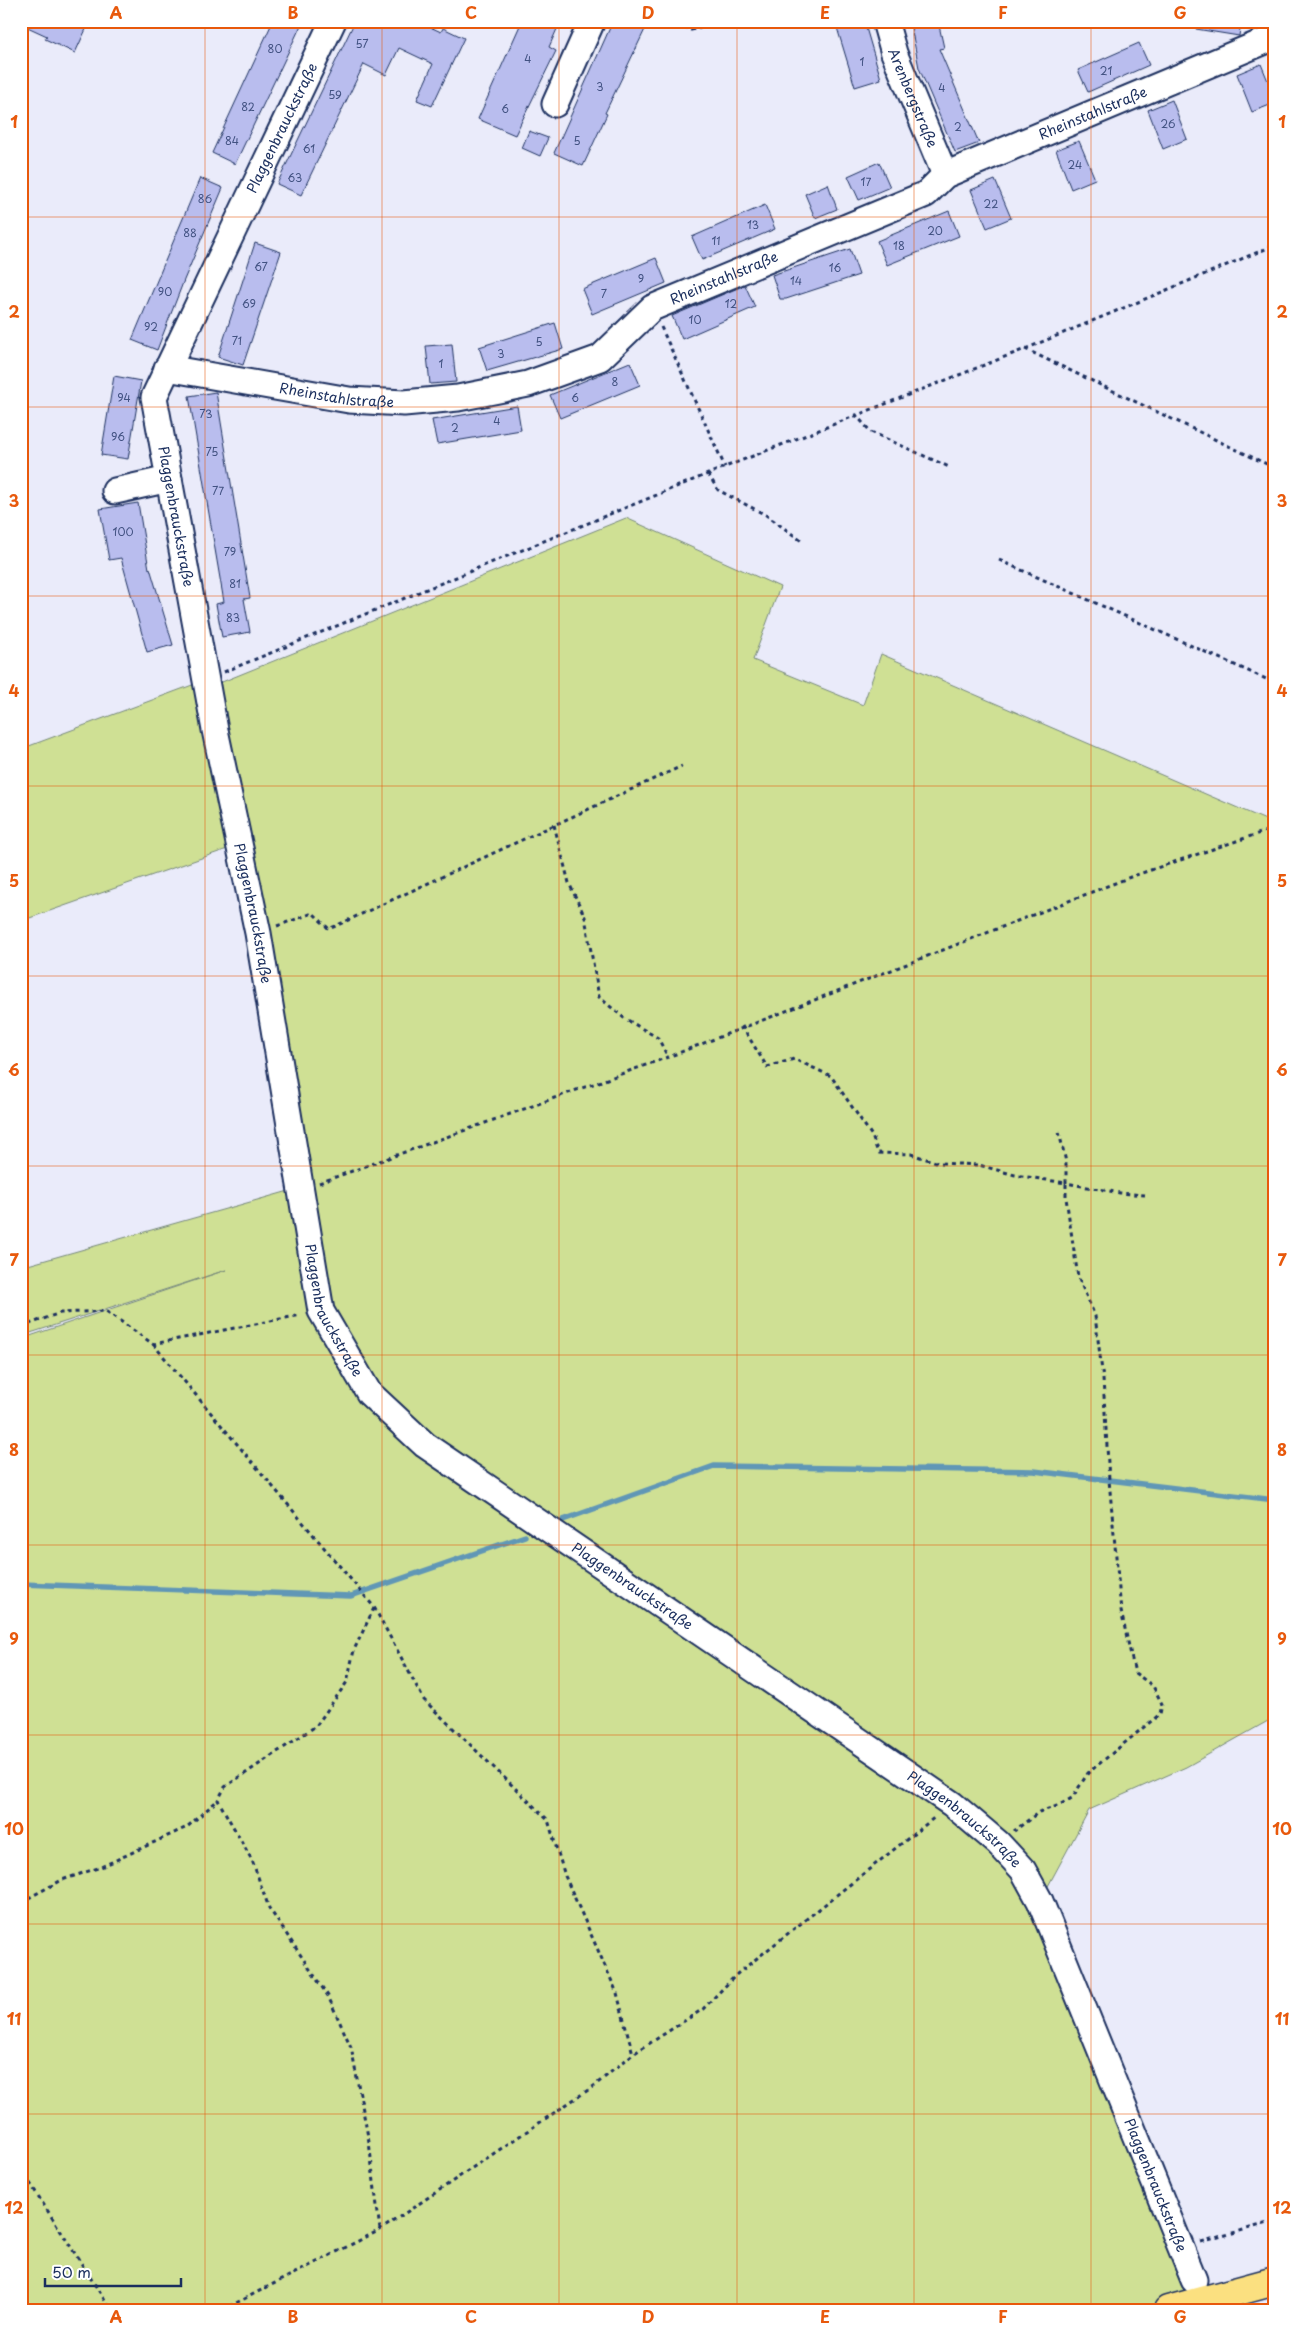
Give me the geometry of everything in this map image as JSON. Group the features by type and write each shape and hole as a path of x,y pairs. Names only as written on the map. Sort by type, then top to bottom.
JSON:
{"highway":[{"path":"1168,2310 1275,2281"}],"street":[{"name":"Plaggenbrauckstraße","path":"333,21 154,397 206,680 258,934 322,1311 369,1393 425,1445 952,1804 998,1843 1023,1870 1040,1900 1183,2248 1194,2280"},
{"path":"555,104 592,21"},
{"name":"Arenbergstraße","path":"886,21 894,53 945,175"},
{"name":"Rheinstahlstraße","path":"167,368 349,400 404,403 458,398 528,384 600,358 652,308 926,194 945,175 1269,33"},
{"path":"115,491 169,479"}],"path":[{"path":"668,21 691,30 727,21"},
{"path":"206,680 855,414 1025,349 1275,245"},
{"path":"652,308 725,467"},
{"path":"1025,349 1275,468"},
{"path":"855,414 871,432 950,467"},
{"path":"708,474 718,490 766,515 803,542"},
{"path":"999,560 1275,683"},
{"path":"258,934 313,913 329,929 682,766"},
{"path":"554,825 569,883 585,917 599,997 624,1018 658,1038 668,1057"},
{"path":"302,1190 668,1057 742,1026 1133,876 1275,828"},
{"path":"742,1026 767,1067 794,1059 831,1076 872,1136 878,1154 911,1154 939,1163 979,1164 1015,1175 1120,1193 1144,1195"},
{"path":"998,1843 1040,1812 1072,1798 1088,1773 1160,1714 1162,1704 1153,1686 1135,1673 1121,1611 1109,1480 1103,1379 1095,1316 1078,1278 1066,1198 1066,1162 1059,1132"},
{"path":"21,1327 60,1313 106,1311 153,1344 374,1607 424,1700 548,1820 565,1876 617,1993 633,2054"},
{"path":"153,1344 322,1311"},
{"path":"21,1902 62,1880 101,1867 187,1827 218,1800 225,1787 316,1726 347,1682 354,1650 374,1607"},
{"path":"218,1800 252,1860 269,1908 328,1996 351,2047 369,2142 380,2230"},
{"path":"222,2310 380,2230 594,2086 633,2054 703,2008 738,1974 952,1804"},
{"path":"21,2169 111,2310"},
{"path":"1183,2248 1275,2220"}],"green space":[{"path":"626,518 780,587 753,660 863,705 881,654 1275,824 1275,1717 1186,1767 1089,1810 1040,1901 1206,2310 21,2310 21,1339 226,1270 21,1336 21,1267 296,1189 233,847 21,921 21,749 195,684 217,684"}],"building":[{"path":"21,21 75,21 87,27 75,53 45,39 47,36 21,24"},
{"path":"273,21 303,21 235,164 212,153"},
{"path":"355,21 417,21 441,32 443,28 464,38 432,106 417,100 433,64 399,48 386,75 364,64 301,195 277,184"},
{"path":"522,21 557,21 554,28 557,29 549,47 556,51 515,135 478,119"},
{"path":"613,21 649,21 605,113 607,114 583,166 554,153"},
{"path":"835,21 864,21 881,79 855,87"},
{"path":"910,21 938,21 944,48 939,49 979,143 955,152 919,68"},
{"path":"1196,21 1241,21 1239,36 1196,29"},
{"path":"1139,43 1149,65 1088,92 1078,70"},
{"path":"1261,64 1275,98 1275,103 1252,112 1237,74"},
{"path":"1172,100 1187,139 1163,149 1148,110"},
{"path":"529,131 548,138 540,156 522,148"},
{"path":"1079,141 1095,179 1071,189 1056,150"},
{"path":"879,162 890,187 859,200 848,176"},
{"path":"200,178 223,188 157,350 132,340"},
{"path":"995,180 1011,218 987,228 971,190"},
{"path":"828,184 837,209 815,218 805,194"},
{"path":"765,205 775,229 702,260 692,237"},
{"path":"949,211 959,236 887,265 877,241"},
{"path":"255,243 281,252 243,365 218,357"},
{"path":"850,249 859,275 786,299 780,299 772,275"},
{"path":"656,258 666,283 592,314 582,289"},
{"path":"745,285 755,307 682,339 672,316"},
{"path":"555,323 563,349 487,371 479,347"},
{"path":"452,344 456,382 430,384 426,346"},
{"path":"630,362 640,385 560,418 550,395"},
{"path":"114,376 141,381 128,459 101,455"},
{"path":"216,392 250,598 244,599 250,632 222,637 216,604 224,602 189,396"},
{"path":"517,406 521,430 437,444 432,420"},
{"path":"138,503 149,569 173,645 147,652 121,558 109,560 100,509"}],"waterway":[{"path":"563,1520 714,1466 1034,1471 1275,1500"},
{"path":"21,1584 351,1596 525,1536"}]}
